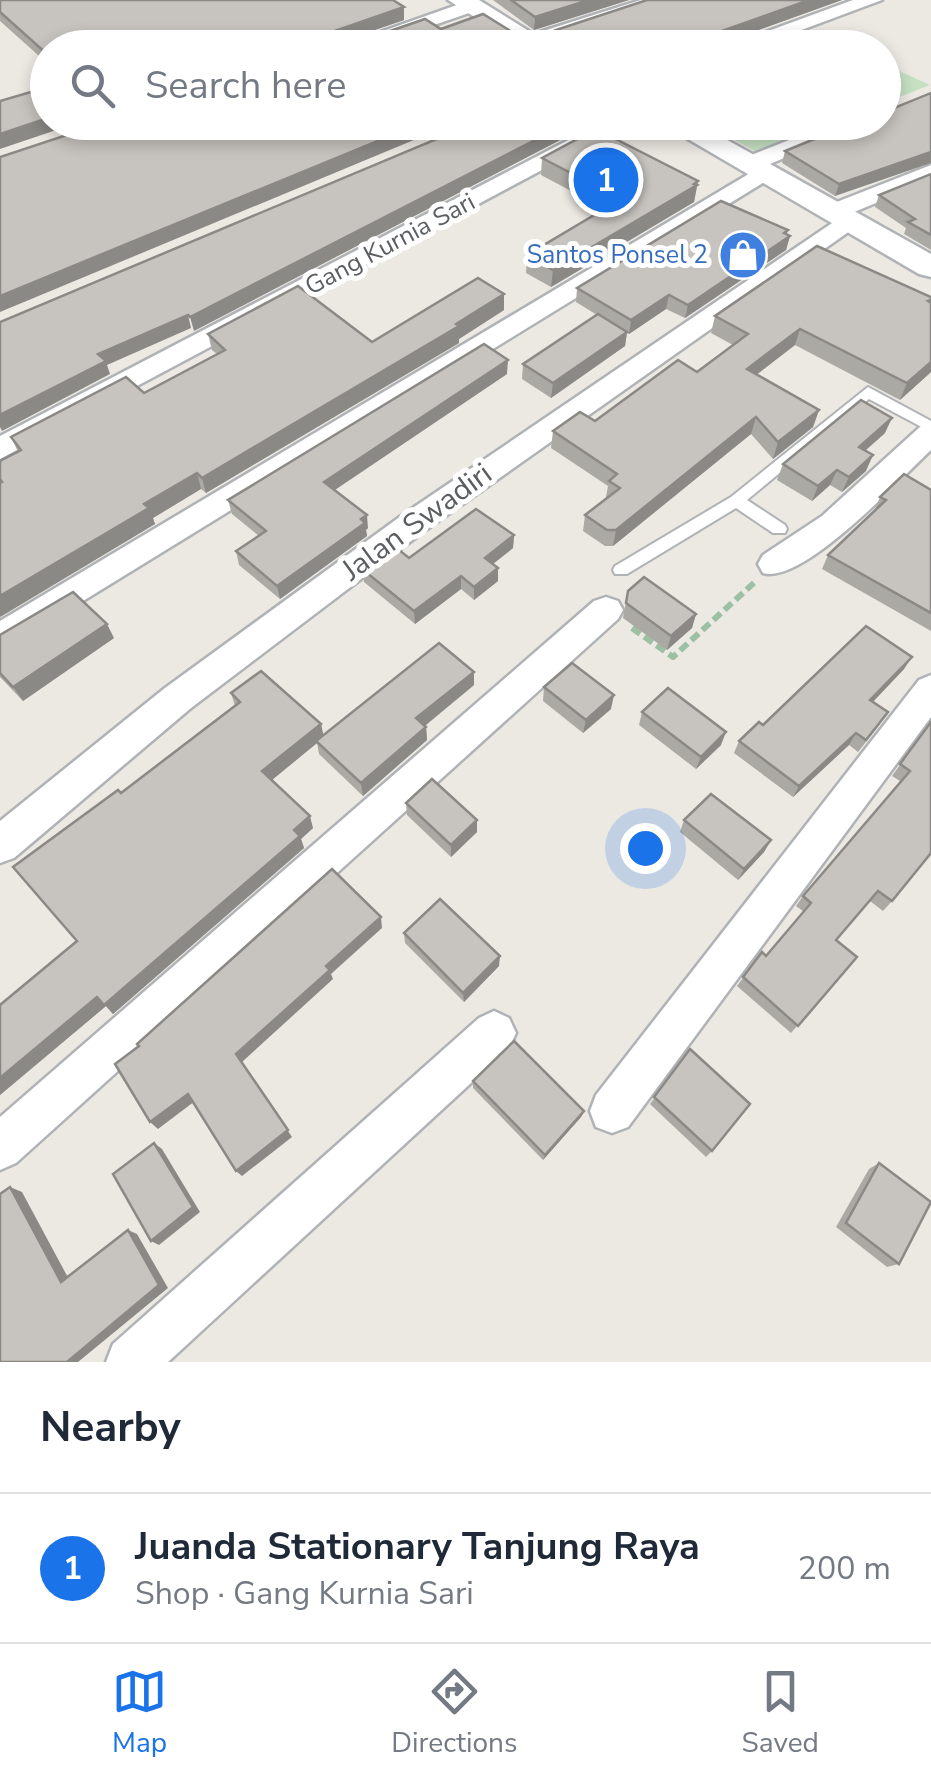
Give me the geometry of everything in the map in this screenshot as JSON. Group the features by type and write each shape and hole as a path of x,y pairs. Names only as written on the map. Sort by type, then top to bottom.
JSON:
{"street":[{"path":"576,30 661,0"},
{"path":"784,30 872,0"},
{"path":"393,30 466,3 513,30"},
{"name":"Gang Kurnia Sari","path":"0,449 587,140"},
{"path":"706,140 931,267"},
{"path":"0,638 758,168 818,140"},
{"name":"Jalan Swadiri","path":"0,845 178,698 412,524 842,216 931,172"},
{"path":"774,564 833,524 931,430"},
{"path":"0,1146 606,610"},
{"path":"612,1111 931,690"},
{"path":"131,1362 494,1033"}],"lane":[{"path":"621,570 736,500 868,392 931,430"},
{"path":"736,500 779,529"}],"path":[{"path":"606,610 673,657 774,564"}],"green space":[{"path":"901,72 930,85 901,96"},
{"path":"735,140 791,140 758,153"}],"building":[{"path":"0,0 393,0 404,7 338,30 30,30 30,39 0,12"},
{"path":"511,0 589,0 535,17"},
{"path":"647,0 809,0 725,30 556,30"},
{"path":"483,14 509,30 393,30 425,19 441,29"},
{"path":"30,92 30,124 0,134 0,101"},
{"path":"931,93 931,152 839,184 785,151 812,140 901,140 901,105"},
{"path":"51,140 380,140 0,296 0,157"},
{"path":"434,140 535,140 190,317 98,354 106,361 0,415 0,322"},
{"path":"576,140 618,140 698,181 553,270 527,255 621,199 542,158"},
{"path":"931,174 931,235 908,222 915,219 879,195"},
{"path":"721,201 788,230 784,233 790,236 688,305 669,295 631,320 577,288"},
{"path":"817,246 931,297 931,362 907,383 800,329 747,369 819,410 778,442 756,417 616,530 607,530 585,515 620,488 609,481 617,474 553,431 580,412 595,421 678,360 697,372 748,334 715,316"},
{"path":"478,278 504,294 456,324 459,326 202,478 197,473 144,504 149,508 0,596 0,461 21,450 11,437 126,377 144,393 225,350 208,334 298,286 372,342"},
{"path":"598,314 627,332 553,383 523,364"},
{"path":"484,344 508,360 324,482 367,515 361,519 365,523 277,586 236,551 266,531 228,500"},
{"path":"861,400 892,418 859,447 873,455 849,477 837,470 818,486 783,464"},
{"path":"904,474 931,490 931,613 828,555 886,500 880,497"},
{"path":"476,509 514,535 485,558 498,568 474,587 461,576 414,611 362,569 393,545 409,558"},
{"path":"644,577 696,614 671,636 626,603 628,591"},
{"path":"73,592 107,624 13,687 0,673 0,635"},
{"path":"866,626 912,657 870,700 888,712 866,740 856,733 799,786 739,741 759,722 763,725"},
{"path":"439,643 474,672 416,718 426,727 361,783 316,741"},
{"path":"572,663 614,695 586,720 544,687"},
{"path":"261,671 321,724 262,771 310,816 294,830 300,836 104,1005 97,997 0,1078 0,1005 77,941 13,867 118,790 121,793 240,702 231,693"},
{"path":"668,688 726,732 701,757 642,712"},
{"path":"931,722 931,853 892,901 878,891 836,940 857,957 798,1026 743,977 811,903 803,896 910,771 900,764"},
{"path":"432,779 477,820 451,845 406,803"},
{"path":"711,794 771,840 744,869 684,820"},
{"path":"332,869 381,917 326,966 330,970 236,1054 288,1130 236,1171 188,1094 150,1122 115,1064"},
{"path":"440,899 500,956 463,993 404,933"},
{"path":"514,1041 584,1111 545,1155 473,1081"},
{"path":"690,1049 750,1104 712,1151 654,1097"},
{"path":"154,1143 193,1207 151,1241 113,1174"},
{"path":"879,1163 931,1202 899,1264 846,1223"},
{"path":"10,1187 61,1282 128,1230 159,1285 67,1362 0,1362 0,1194"}],"place":[{"name":"Juanda Stationary Tanjung Raya","path":"606,180"},
{"name":"Santos Ponsel 2","path":"743,255"}]}
